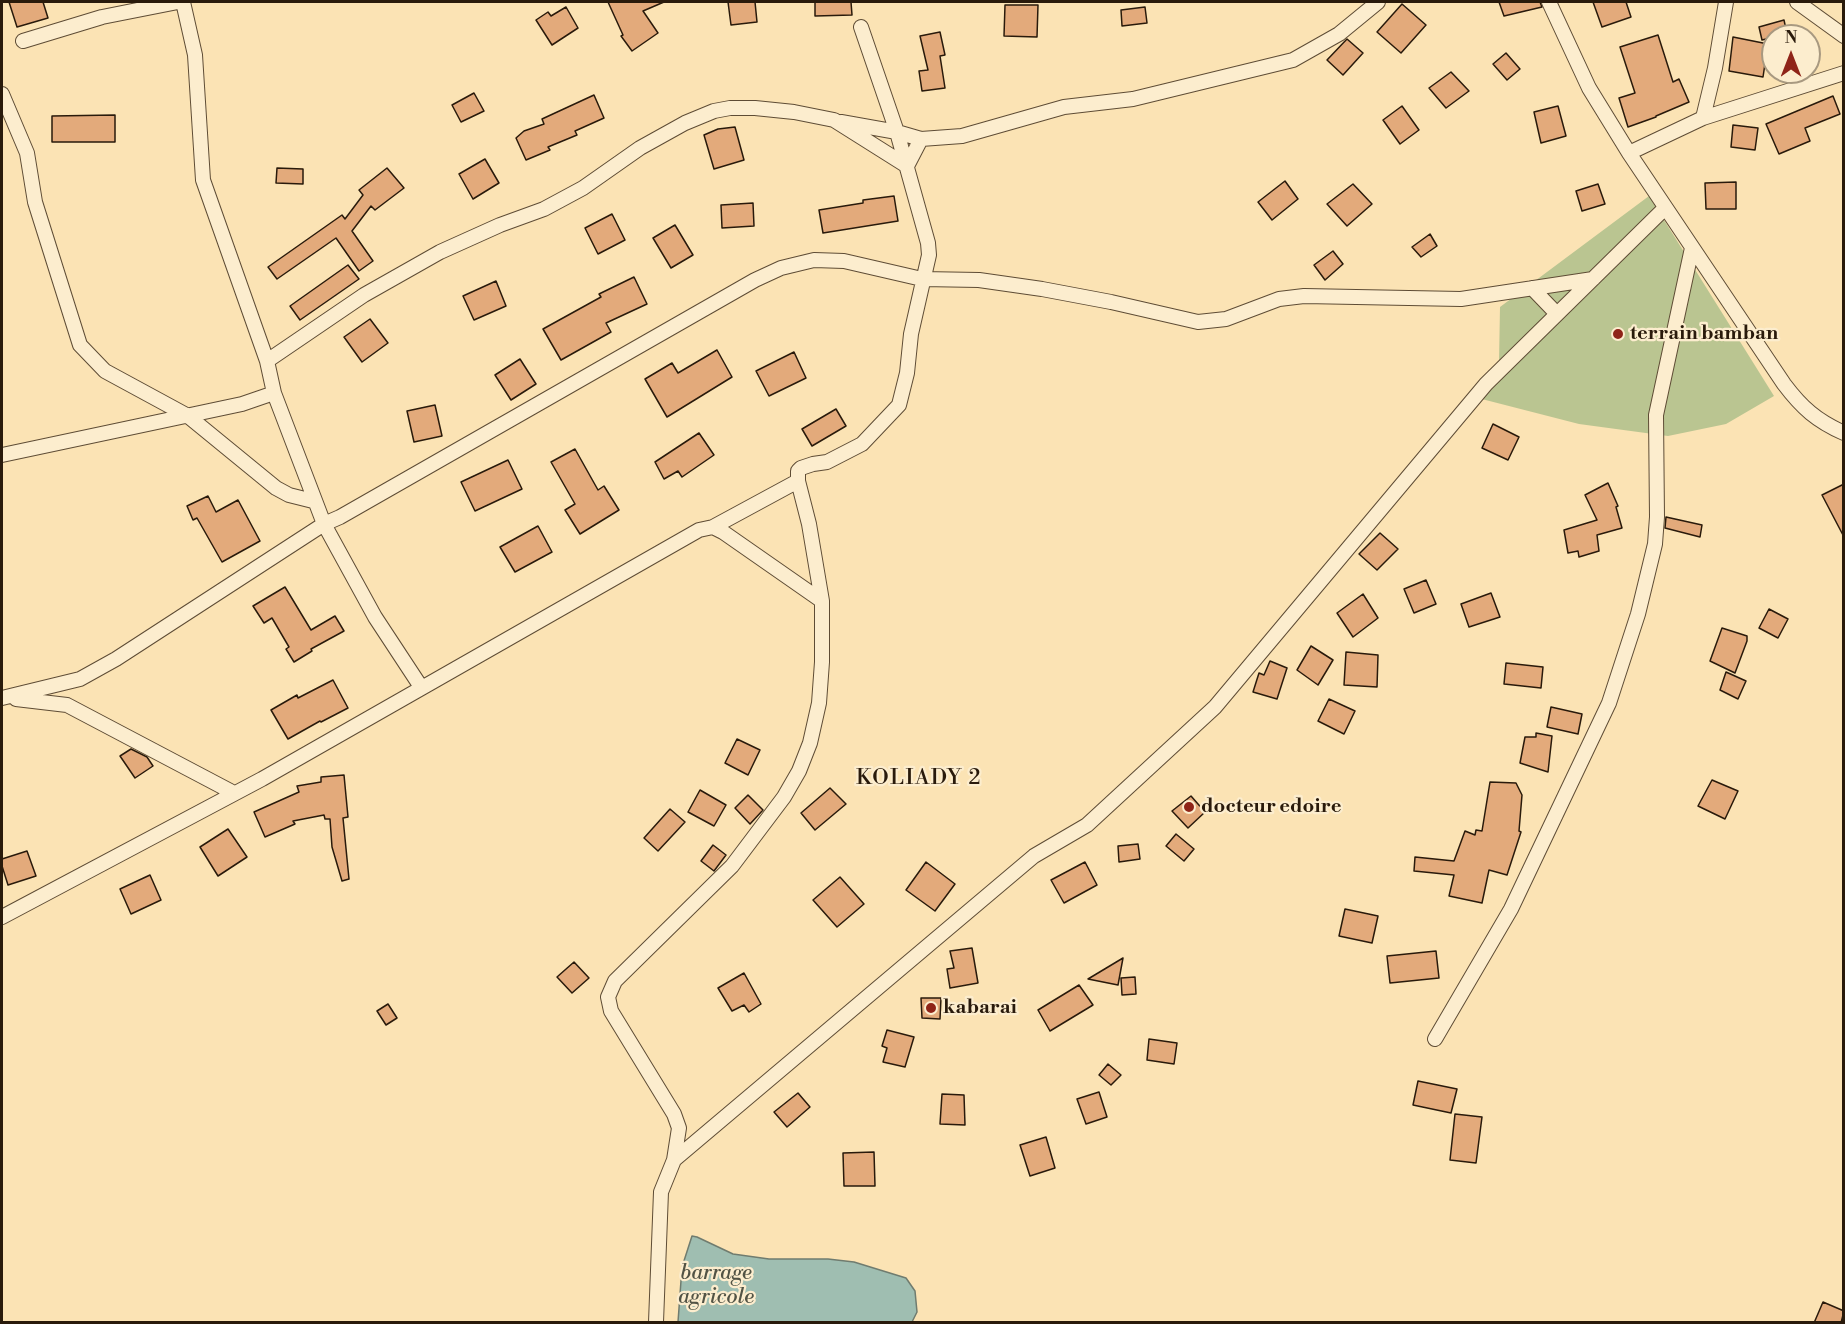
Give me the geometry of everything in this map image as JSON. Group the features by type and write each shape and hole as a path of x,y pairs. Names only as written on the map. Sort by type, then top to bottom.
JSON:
{"street":[{"path":"23,41 102,16 178,2"},
{"path":"183,2 195,55 203,180 267,361 274,393 313,501 324,524 375,617 421,687"},
{"path":"267,361 364,295 440,252 500,225 544,209 583,188 640,148 685,123 714,111 730,108 755,108 794,112 897,132 921,139 962,136 1064,107 1133,99 1293,60 1339,34 1378,2"},
{"path":"1549,2 1589,88 1692,248 1798,402 1822,423 1844,433"},
{"path":"1702,118 1715,68 1726,2"},
{"path":"1797,2 1844,36"},
{"path":"656,1323 661,1192 674,1160 679,1128 674,1114 611,1011 608,997 615,981 732,866 784,798 800,771 810,743 819,703 822,601 809,524 798,481 798,471 801,468 827,462 862,444 899,405 907,373 911,334 922,279 929,255 897,132 861,27"},
{"path":"1629,153 1702,118 1844,73"},
{"path":"2,94 27,153 35,202 80,345 105,371 188,416 276,488 289,495 313,501"},
{"path":"834,120 907,166"},
{"path":"907,166 921,139"},
{"path":"674,1160 1034,856 1087,825 1215,707 1486,384 1665,207"},
{"path":"1435,1039 1511,909 1609,704 1638,614 1655,544 1656,415 1692,248"},
{"path":"2,698 80,679 116,659 324,524 755,280 781,268 814,260 844,261 922,279 979,280 1042,289 1198,322 1226,319 1280,298 1304,296 1461,299 1593,279"},
{"path":"1532,288 1557,314"},
{"path":"2,455 242,404 274,393"},
{"path":"2,917 234,793 699,530 713,527 798,481"},
{"path":"713,527 822,601"},
{"path":"2,698 67,705 234,793"}],"green space":[{"name":"terrain bamban","path":"1649,196 1774,396 1726,424 1668,436 1579,424 1470,396 1499,362 1500,307"}],"water":[{"name":"barrage agricole","path":"692,1236 733,1254 769,1259 828,1259 854,1262 906,1278 915,1291 917,1312 912,1322 678,1322 682,1267"}],"building":[{"path":"9,2 43,2 48,18 17,27"},
{"path":"608,2 664,2 643,11 658,33 632,51 621,36 623,35"},
{"path":"728,2 755,2 757,22 731,25"},
{"path":"815,2 851,2 852,15 815,16"},
{"path":"1499,2 1540,2 1542,7 1504,16"},
{"path":"1593,2 1626,2 1631,17 1602,27"},
{"path":"1402,4 1426,25 1401,53 1377,32"},
{"path":"1005,5 1038,5 1037,37 1004,36"},
{"path":"566,7 578,28 552,45 536,20 548,12 551,16"},
{"path":"1145,7 1147,23 1122,26 1121,10"},
{"path":"1784,20 1785,24 1770,24"},
{"path":"940,32 945,55 940,56 945,88 922,91 919,71 928,70 920,36"},
{"path":"1658,35 1673,82 1679,79 1689,102 1628,127 1619,98 1635,93 1620,47"},
{"path":"1733,37 1761,43 1761,77 1729,71"},
{"path":"1347,39 1363,53 1343,75 1327,60"},
{"path":"1506,53 1520,69 1507,80 1493,64"},
{"path":"1451,72 1469,91 1446,108 1429,88"},
{"path":"474,93 484,111 461,122 452,105"},
{"path":"594,95 604,118 575,131 577,135 548,147 550,150 526,160 516,138 524,131 544,124 542,119"},
{"path":"1833,96 1840,114 1805,128 1810,141 1779,154 1766,124"},
{"path":"1402,106 1419,130 1400,144 1383,120"},
{"path":"1558,106 1566,136 1541,143 1534,112"},
{"path":"115,115 115,142 52,142 52,116"},
{"path":"1733,125 1758,128 1755,150 1731,147"},
{"path":"735,127 744,160 714,169 704,135 718,129"},
{"path":"485,159 499,183 473,199 459,174"},
{"path":"277,168 303,169 303,184 276,183"},
{"path":"387,168 404,188 375,210 371,206 352,231 373,261 359,271 336,238 277,279 268,267 342,215 345,219 363,195 359,190"},
{"path":"1285,181 1298,199 1272,220 1258,202"},
{"path":"1736,182 1736,209 1706,209 1705,183"},
{"path":"1353,184 1372,204 1347,226 1327,204"},
{"path":"1598,184 1605,204 1582,211 1576,191"},
{"path":"894,196 898,221 823,233 819,210"},
{"path":"753,203 754,226 722,228 721,205"},
{"path":"612,214 625,240 598,254 585,228"},
{"path":"675,225 693,255 671,268 653,238"},
{"path":"1430,234 1437,246 1421,257 1412,247"},
{"path":"1333,251 1343,264 1325,280 1314,265"},
{"path":"348,265 359,279 300,320 290,306"},
{"path":"634,277 647,304 606,323 611,332 561,360 543,329 601,297 599,294"},
{"path":"496,281 506,306 474,320 463,296"},
{"path":"370,319 388,343 362,362 344,337"},
{"path":"717,350 732,377 667,417 645,379 672,363 678,373"},
{"path":"794,352 806,378 769,396 756,371"},
{"path":"520,359 536,384 511,400 495,375"},
{"path":"435,405 442,436 414,442 407,411"},
{"path":"836,409 846,426 812,446 802,429"},
{"path":"1493,424 1519,437 1508,460 1482,448"},
{"path":"699,433 714,455 682,477 678,471 664,479 655,462"},
{"path":"575,449 598,490 604,486 619,510 580,534 565,510 575,504 551,462"},
{"path":"508,460 522,489 475,511 461,482"},
{"path":"1608,483 1618,506 1616,507 1622,528 1597,535 1599,551 1579,557 1578,551 1568,553 1564,530 1597,520 1585,495"},
{"path":"1844,484 1844,537 1822,495"},
{"path":"208,496 216,512 238,500 260,541 222,562 197,518 193,520 187,506"},
{"path":"1666,517 1702,525 1700,537 1665,528"},
{"path":"538,526 552,552 515,572 500,547"},
{"path":"1380,533 1398,549 1377,570 1359,554"},
{"path":"1426,580 1436,604 1414,613 1404,589"},
{"path":"285,587 311,630 335,616 344,631 311,649 312,651 294,662 286,649 289,647 272,618 264,623 253,606"},
{"path":"1491,593 1500,617 1469,627 1461,604"},
{"path":"1363,594 1378,618 1353,637 1337,613"},
{"path":"1769,609 1788,619 1778,638 1759,628"},
{"path":"1722,628 1747,636 1735,673 1710,661"},
{"path":"1311,646 1333,660 1318,685 1297,670"},
{"path":"1346,652 1378,655 1377,687 1344,685"},
{"path":"1270,661 1287,668 1277,699 1253,692 1259,673 1264,675"},
{"path":"1506,663 1543,667 1541,688 1504,684"},
{"path":"1726,672 1746,681 1738,699 1720,690"},
{"path":"333,680 348,708 288,739 271,710 297,695 298,698"},
{"path":"1329,699 1355,711 1344,734 1318,721"},
{"path":"1551,707 1582,714 1578,734 1547,727"},
{"path":"1536,733 1552,736 1548,772 1520,763 1525,737 1536,737"},
{"path":"737,739 760,750 748,775 725,763"},
{"path":"131,749 147,757 153,766 135,778 120,756"},
{"path":"344,775 348,817 343,818 349,879 342,881 332,847 330,819 325,819 324,815 293,821 295,824 265,837 254,812 299,792 297,786 321,782 321,777"},
{"path":"1712,780 1738,791 1725,819 1698,806"},
{"path":"1490,782 1516,783 1522,795 1519,831 1521,832 1507,875 1489,870 1482,903 1449,896 1454,875 1414,871 1415,857 1454,861 1465,831 1475,835 1476,830 1482,831"},
{"path":"830,788 846,804 815,830 801,813"},
{"path":"700,790 726,805 714,826 688,812"},
{"path":"748,795 763,810 750,824 735,808"},
{"name":"docteur edoire","path":"1191,796 1205,812 1188,828 1172,811"},
{"path":"670,809 685,822 658,851 644,838"},
{"path":"228,829 247,857 218,876 200,847"},
{"path":"1176,834 1194,849 1184,861 1166,846"},
{"path":"1138,844 1140,859 1119,862 1118,846"},
{"path":"713,845 726,855 714,871 701,861"},
{"path":"27,851 36,876 8,885 2,859"},
{"path":"926,862 955,884 935,911 906,890"},
{"path":"1085,862 1097,885 1064,903 1051,880"},
{"path":"150,875 161,900 131,914 120,889"},
{"path":"840,877 864,904 837,927 813,900"},
{"path":"1345,909 1378,916 1372,943 1339,936"},
{"path":"972,948 978,983 950,988 947,969 954,968 950,951"},
{"path":"1436,951 1439,978 1390,983 1387,956"},
{"path":"1123,958 1118,985 1088,979"},
{"path":"574,962 589,978 572,993 557,977"},
{"path":"744,973 761,1004 749,1012 744,1005 732,1011 718,988"},
{"path":"1135,977 1136,994 1122,995 1121,978"},
{"path":"1079,985 1093,1005 1050,1031 1038,1010"},
{"name":"kabarai","path":"921,998 941,998 940,1019 922,1018"},
{"path":"388,1004 397,1018 386,1025 377,1011"},
{"path":"887,1030 914,1037 905,1067 883,1062 887,1048 882,1046"},
{"path":"1149,1039 1177,1043 1174,1064 1147,1060"},
{"path":"1108,1064 1121,1075 1111,1085 1099,1075"},
{"path":"1418,1081 1457,1089 1451,1113 1413,1105"},
{"path":"1099,1092 1107,1117 1086,1124 1077,1099"},
{"path":"798,1093 810,1107 787,1127 774,1112"},
{"path":"942,1094 964,1095 965,1125 940,1124"},
{"path":"1455,1114 1482,1117 1476,1163 1450,1160"},
{"path":"1046,1137 1055,1168 1030,1176 1020,1145"},
{"path":"874,1152 875,1186 844,1186 843,1153"},
{"path":"1823,1302 1844,1311 1841,1323 1814,1323"}],"place":[{"name":"terrain bamban","path":"1618,334"},
{"name":"docteur edoire","path":"1189,807"},
{"name":"kabarai","path":"931,1008"}],"district":[{"name":"KOLIADY 2","path":"919,779"}]}
